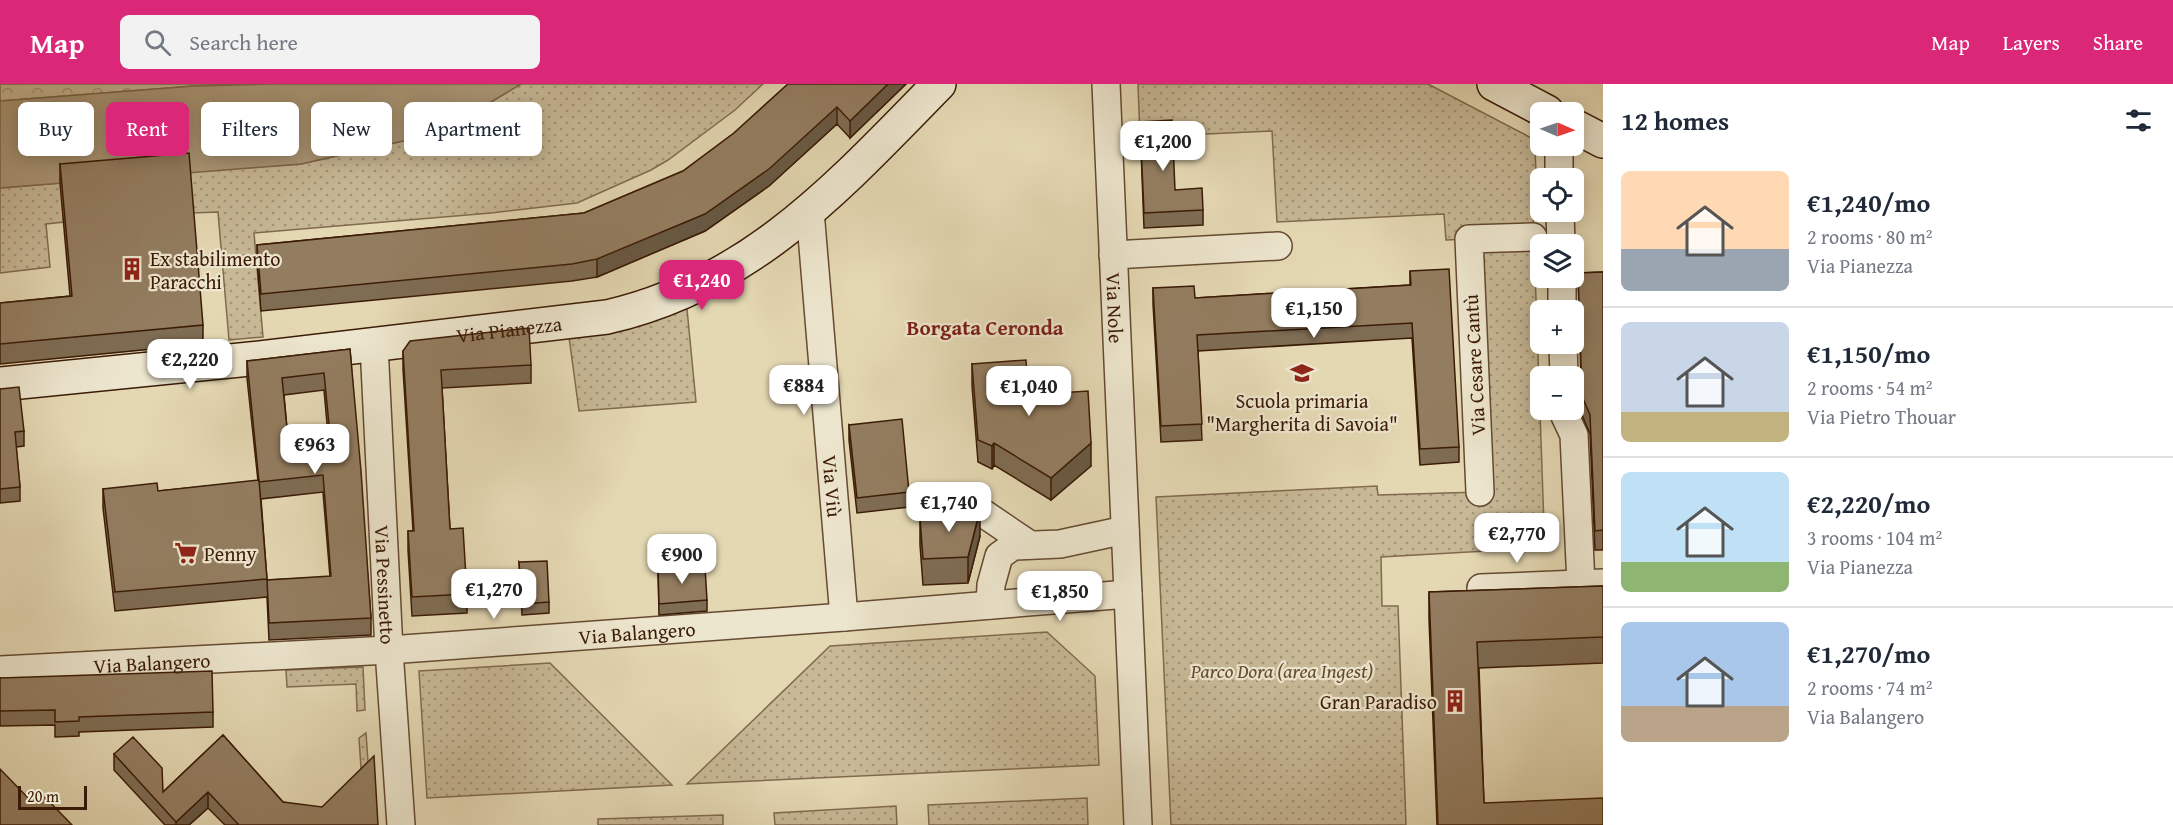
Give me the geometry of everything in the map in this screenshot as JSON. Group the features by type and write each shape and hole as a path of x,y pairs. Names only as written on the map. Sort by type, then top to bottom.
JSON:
{"street":[{"name":"Via Pianezza","path":"0,384 374,345 596,318 636,310 686,290 738,264 770,243 854,171 939,84"},
{"name":"Via Nole","path":"1106,84 1138,825"},
{"path":"1494,84 1530,103"},
{"path":"1584,131 1603,141"},
{"name":"Via Viù","path":"810,211 844,617"},
{"name":"Via Cesare Cantù","path":"1480,492 1469,239 1530,237"},
{"path":"1113,255 1278,246"},
{"name":"Via Pessinetto","path":"374,345 389,650 401,825"},
{"path":"1482,600 1481,588 1592,584 1574,435 1567,420"},
{"path":"971,505 1030,545"},
{"path":"990,605 991,585 999,556 1014,546 1060,544 1125,530"},
{"name":"Via Balangero","path":"0,670 389,650 1128,594"}],"green space":[{"path":"0,84 272,84 194,86 0,101"},
{"path":"521,84 763,84 735,110 668,160 577,203 491,213 254,233 263,337 229,340 218,212 192,213 189,172 301,164 336,156 392,156 392,143 404,141 404,156 542,156 542,102 491,102"},
{"name":"Parco Dora (area Ingest)","path":"1138,84 1428,84 1530,137 1530,156 1535,156 1536,168 1530,168 1530,222 1533,222 1534,234 1530,234 1530,288 1536,288 1536,300 1530,300 1530,354 1538,354 1538,366 1530,366 1530,420 1540,420 1544,525 1537,525 1539,548 1381,557 1382,606 1398,606 1406,825 1171,825 1156,497 1377,486 1378,495 1480,492 1468,239 1446,240 1444,214 1277,222 1272,131 1140,137"},
{"path":"61,183 64,222 46,224 50,267 0,273 0,188"},
{"path":"687,309 696,402 579,411 569,337"},
{"path":"1047,632 1095,676 1099,765 687,784 830,646"},
{"path":"550,663 672,785 427,798 419,671"},
{"path":"363,667 365,710 357,711 356,684 287,687 286,670"},
{"path":"366,733 369,776 362,783 359,738"},
{"path":"1087,798 1088,825 929,825 928,805"},
{"path":"896,806 897,825 775,825 774,813"},
{"path":"723,815 723,825 598,825 598,819"}],"shaded area":[{"path":"521,84 491,102 404,102 404,141 392,143 392,102 311,102 311,156 336,156 301,164 0,188 0,101 194,86"}],"building":[{"path":"788,84 888,84 850,121 837,107 769,169 705,214 597,259 572,264 261,294 257,245 584,213 683,171 734,133"},
{"path":"1172,120 1175,190 1202,188 1203,210 1144,213 1140,122"},
{"name":"Ex stabilimento Paracchi","path":"189,153 203,325 0,344 0,303 72,296 60,164 154,156 189,156"},
{"path":"1449,269 1459,447 1420,449 1412,323 1197,335 1202,424 1161,426 1153,288 1194,286 1195,298 1411,285 1410,271"},
{"path":"1603,272 1603,530 1595,531 1590,415 1584,401 1584,366 1581,366 1581,354 1584,354 1584,300 1579,300 1578,288 1584,288 1584,273"},
{"path":"529,328 531,365 441,370 450,529 463,528 467,594 412,597 408,531 414,531 403,351 410,341"},
{"path":"350,349 371,618 269,623 267,580 331,576 323,475 259,482 247,361","holes":["324,373 330,435 288,439 282,378"]},
{"path":"1026,360 1028,395 1088,391 1091,443 1051,478 994,443 992,446 978,440 972,364"},
{"path":"19,387 24,431 15,432 20,487 0,489 0,389"},
{"path":"902,419 909,492 857,498 849,425"},
{"name":"Penny","path":"259,480 267,579 115,592 103,489 157,483 158,491"},
{"path":"956,501 980,510 968,557 923,559 920,518 946,516"},
{"path":"547,561 549,602 522,604 519,562"},
{"path":"705,567 707,600 659,604 658,569"},
{"path":"1603,586 1603,637 1477,642 1484,803 1603,798 1603,825 1438,825 1429,592"},
{"path":"212,671 213,712 79,717 79,721 55,722 55,710 0,711 0,678"},
{"path":"223,735 283,802 322,807 374,756 378,825 237,825 208,792 176,822 114,754 133,737 162,768 163,792"},
{"path":"0,769 33,803 42,794 72,825 0,825"}],"place":[{"name":"Ex stabilimento Paracchi","path":"132,269"},
{"name":"Scuola primaria \"Margherita di Savoia\"","path":"1302,373"},
{"name":"Penny","path":"186,553"},
{"name":"Gran Paradiso","path":"1455,701"}],"district":[{"name":"Borgata Ceronda","path":"985,327"}]}
